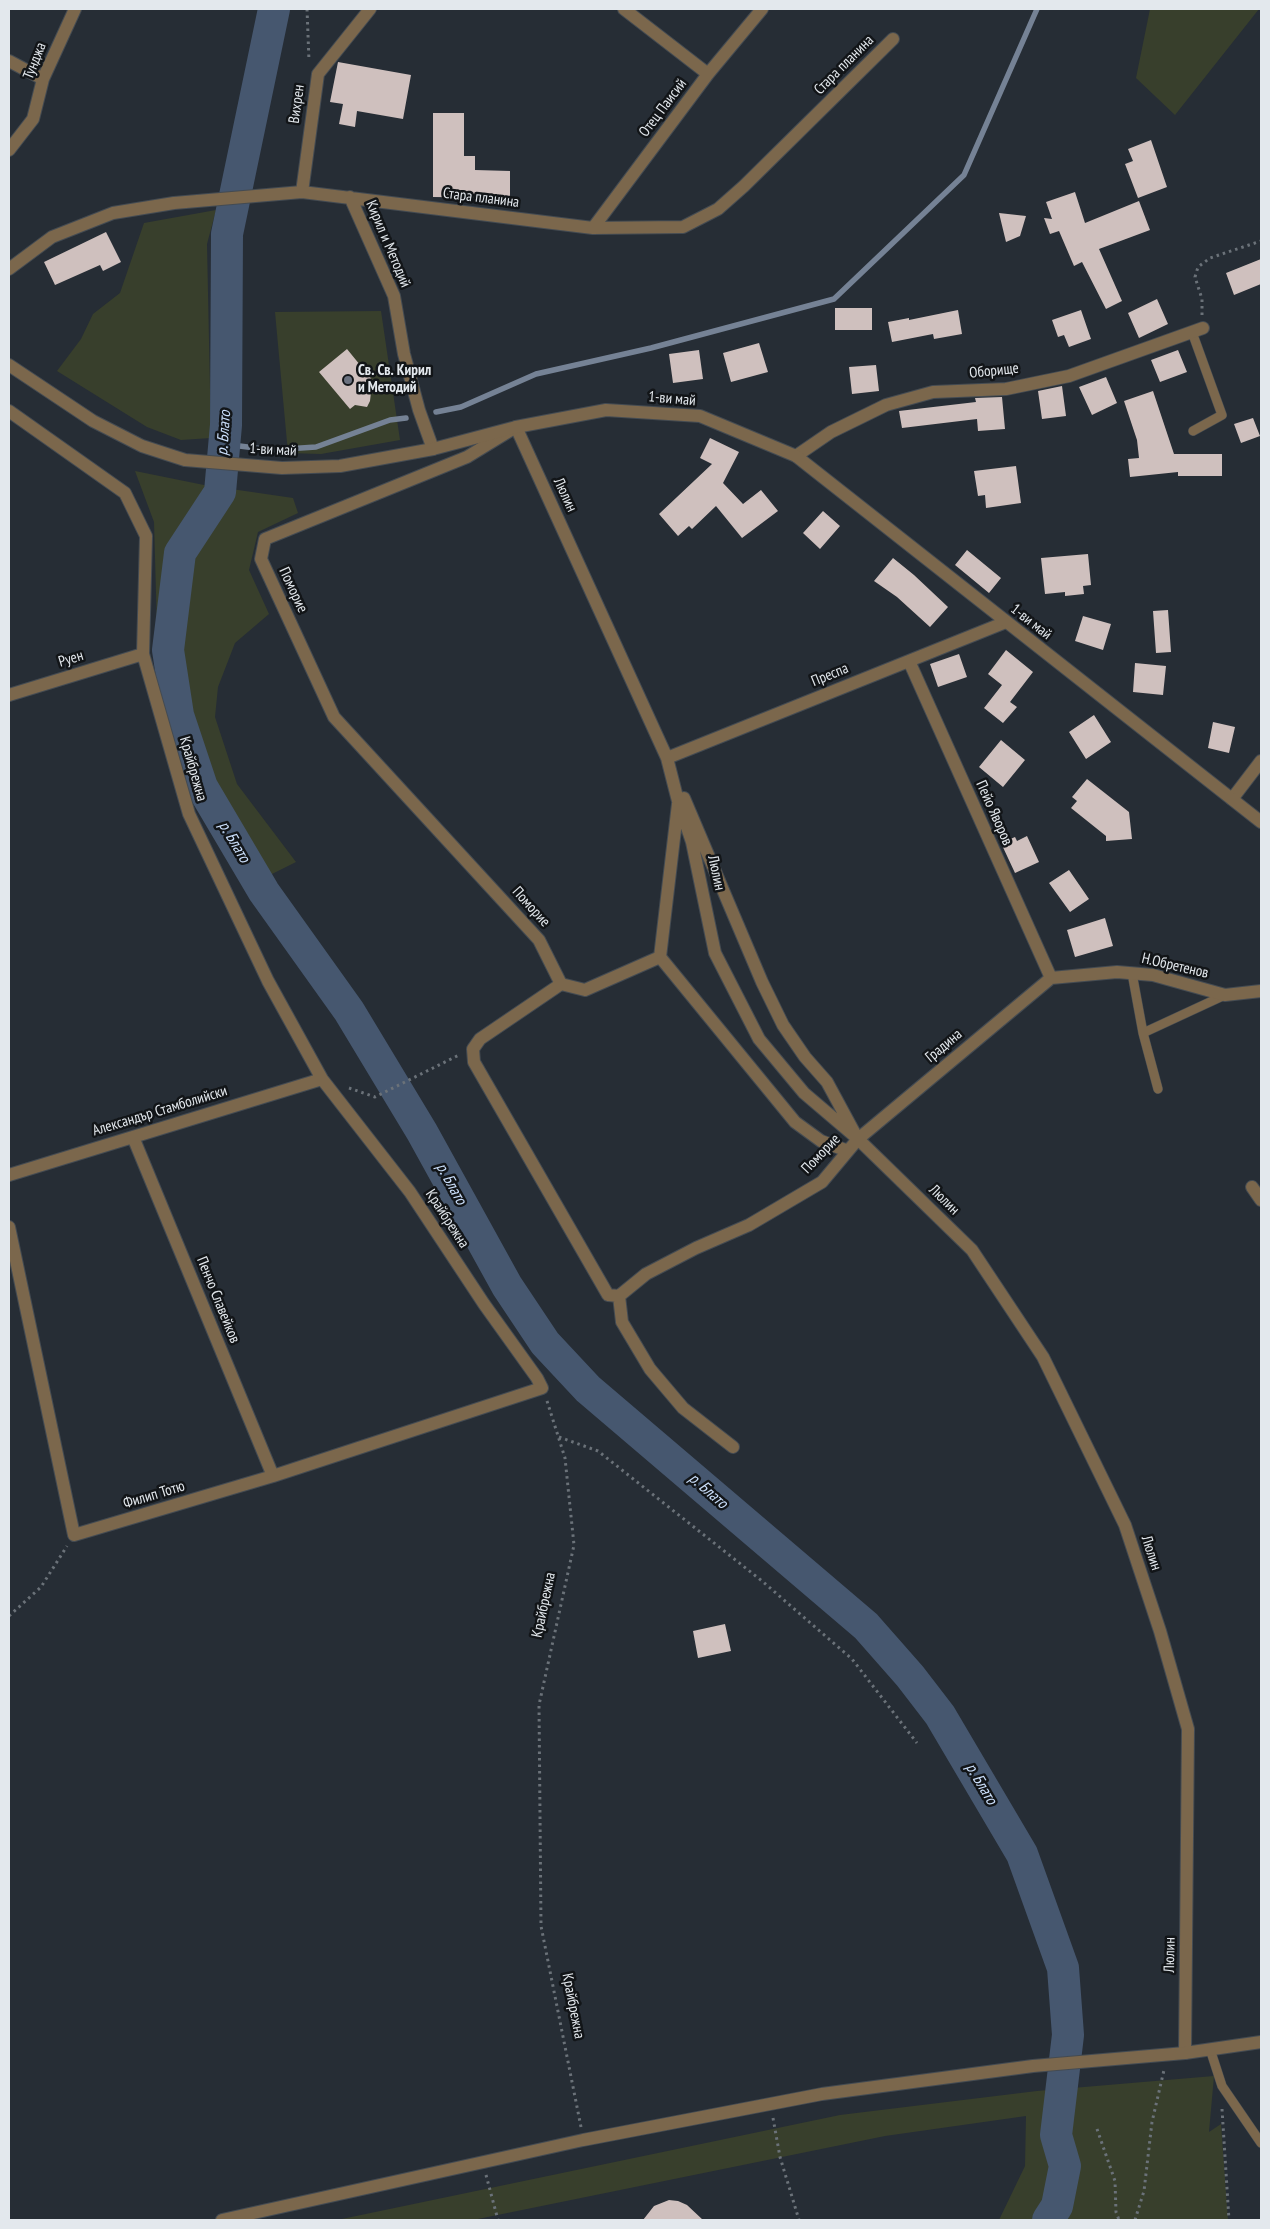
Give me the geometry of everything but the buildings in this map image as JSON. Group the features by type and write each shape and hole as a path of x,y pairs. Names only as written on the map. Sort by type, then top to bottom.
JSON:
{"street":[{"name":"Тунджа","path":"9,150 33,119 43,79 75,9"},
{"name":"Вихрен","path":"302,192 318,74 370,9"},
{"path":"624,9 708,74"},
{"name":"Отец Паисий","path":"593,228 708,74 762,9"},
{"name":"Стара планина","path":"9,269 52,237 113,213 174,204 302,192 593,228 683,227 718,209 744,186 893,39"},
{"path":"9,61 43,79"},
{"name":"Кирил и Методий","path":"350,197 394,296 404,354 419,410 433,449"},
{"name":"Оборище","path":"796,456 830,432 886,405 933,392 1006,389 1069,376 1197,330"},
{"name":"1-ви май","path":"9,364 93,420 142,446 185,460 282,468 340,466 433,449 516,427 606,410 700,416 796,456 1261,822"},
{"name":"Крайбрежна","path":"9,411 125,493 146,536 143,654 189,814 268,981 322,1079 410,1192 542,1388"},
{"name":"Люлин","path":"516,427 667,758 678,801 692,842 716,952 759,1038 804,1093 858,1139 972,1250 1043,1357 1125,1526 1188,1729 1185,2053"},
{"name":"Поморие","path":"516,427 467,456 265,539 262,559 334,717 539,940 561,984"},
{"name":"Преспа","path":"667,758 1006,622"},
{"name":"Руен","path":"9,695 143,654"},
{"name":"Пейо Яворов","path":"909,661 1051,978"},
{"path":"1232,799 1261,761"},
{"path":"672,778 687,802 762,982 783,1025 827,1082 858,1139"},
{"path":"678,801 660,957 795,1122 821,1141 848,1151"},
{"path":"660,957 585,990 561,984 480,1040 473,1049 474,1062 602,1286 608,1295 619,1296 622,1322 650,1369 683,1408 733,1447"},
{"name":"Н.Обретенов","path":"1051,978 1117,972 1153,975 1225,995 1261,991"},
{"name":"Градина","path":"858,1139 1051,978"},
{"name":"Александър Стамболийски","path":"9,1175 322,1079"},
{"name":"Пенчо Славейков","path":"133,1137 273,1476"},
{"name":"Поморие","path":"619,1296 646,1274 696,1248 749,1226 822,1182 858,1139"},
{"path":"1252,1187 1261,1200"},
{"path":"9,1227 74,1535"},
{"name":"Филип Тотю","path":"74,1535 273,1476 542,1388"},
{"path":"222,2220 583,2140 822,2094 1033,2066 1185,2053 1261,2042"}],"lane":[{"path":"1193,431 1222,415 1197,330"},
{"path":"1132,973 1143,1033 1158,1089"},
{"path":"1143,1033 1225,995"},
{"path":"1210,2049 1222,2086 1261,2142"}],"path":[{"path":"307,9 309,62 318,74"},
{"path":"1197,330 1202,299 1195,277 1198,266 1210,258 1261,241"},
{"path":"376,1097 473,1049"},
{"name":"Крайбрежна","path":"542,1388 565,1458 574,1545 539,1705 541,1926 583,2140"},
{"path":"558,1436 598,1451 762,1580 852,1659 917,1742"},
{"path":"9,1616 41,1587 74,1535"},
{"path":"1135,2220 1144,2191 1152,2122 1164,2055"},
{"path":"1222,2086 1229,2220"},
{"path":"771,2105 780,2157 799,2220"},
{"path":"1097,2129 1114,2182 1116,2212 1119,2220"},
{"path":"483,2162 498,2220"}],"green space":[{"path":"1150,9 1259,9 1175,115 1136,78"},
{"path":"216,210 207,244 211,438 181,440 147,427 57,371 81,339 93,314 120,293 144,223"},
{"path":"381,311 400,440 321,454 288,453 275,312"},
{"path":"135,471 204,485 293,498 298,513 258,532 249,570 269,614 235,643 218,687 215,717 237,784 296,862 244,888 191,794 158,664 154,522"},
{"path":"1214,2076 1209,2132 1221,2124 1228,2220 999,2220 1025,2166 1026,2116 885,2136 473,2220 337,2220 840,2115 1037,2091"}],"waterway":[{"name":"р. Блато","path":"274,9 227,234 226,425 220,492 180,553 168,650 178,715 202,787 264,892 349,1011 422,1132 507,1286 545,1343 588,1389 866,1626 910,1676 940,1715 1022,1854 1063,1968 1068,2035 1056,2135 1065,2166 1057,2206 1048,2220"},
{"path":"436,412 461,407 536,374 651,348 834,299 964,175 1037,9"},
{"path":"224,444 271,450 316,447 390,420 406,418"}],"place":[{"name":"Св. Св. Кирил и Методий","path":"348,380"}]}
